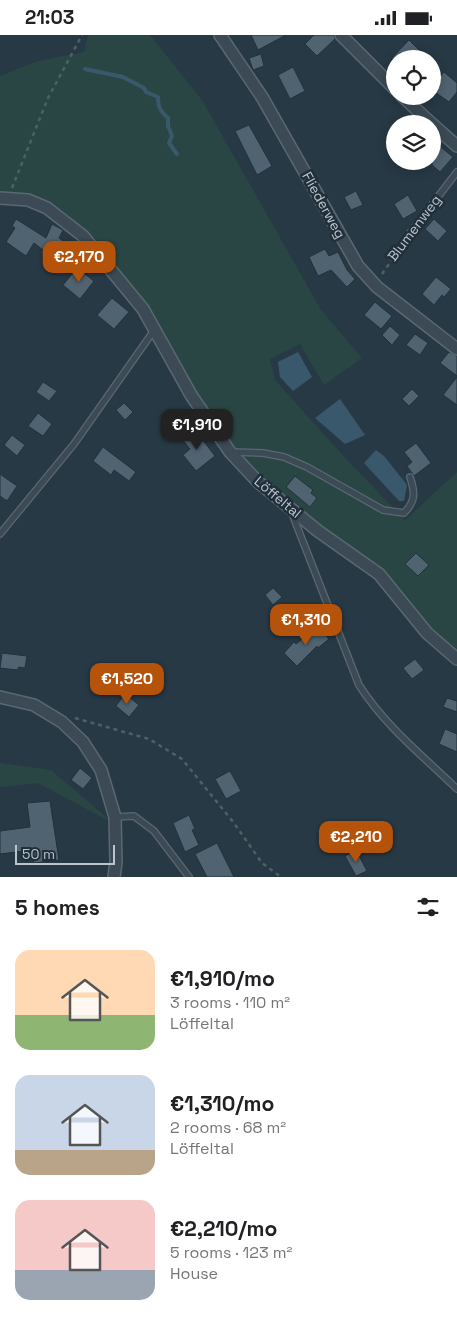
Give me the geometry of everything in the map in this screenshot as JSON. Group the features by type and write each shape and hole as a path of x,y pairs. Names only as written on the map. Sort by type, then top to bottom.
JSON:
{"street":[{"name":"Fliederweg","path":"220,35 262,97 358,266 377,287 457,349"},
{"path":"340,35 386,80"},
{"path":"412,105 422,115"},
{"path":"441,132 457,146"},
{"name":"Löffeltal","path":"4,197 28,200 47,208 77,231 143,309 191,395 230,452 258,482 379,574 427,633 457,659"},
{"path":"0,697 34,705 62,722 83,742 101,770 115,817 116,861 114,877"}],"lane":[{"name":"Blumenweg","path":"410,233 457,172"},
{"path":"0,534 74,444 155,329"},
{"path":"230,452 262,453 284,457 307,467 383,510 404,513 412,505 415,493 410,477"},
{"path":"289,507 359,685 370,703 405,740 457,789"},
{"path":"115,817 134,816 154,831 189,877"}],"path":[{"path":"4,197 48,98 82,35"},
{"name":"Blumenweg","path":"377,287 383,270 410,233"},
{"path":"62,722 77,718 149,739 182,759 234,823 262,863 281,877"}],"green space":[{"path":"88,35 150,35 202,100 321,310 362,358 324,385 300,344 270,359 275,380 347,460 405,520 457,472 457,659 379,574 230,452 143,309 83,236 47,208 0,198 0,76 38,61 84,52"},
{"path":"0,763 51,770 113,823 38,783 0,787"}],"water":[{"path":"298,352 312,377 293,391 280,377 278,362"},
{"path":"340,399 365,435 345,444 315,418"},
{"path":"376,450 384,456 407,485 404,501 399,501 364,463"}],"building":[{"path":"251,35 286,35 258,50"},
{"path":"314,35 334,35 335,39 317,56 305,44"},
{"path":"409,40 419,50 400,50"},
{"path":"261,54 264,66 253,70 249,58"},
{"path":"293,67 305,91 290,99 278,75"},
{"path":"444,72 457,83 457,92 449,102 441,96 441,76"},
{"path":"249,125 272,166 257,175 235,131"},
{"path":"441,147 453,157 440,172 438,170 441,170"},
{"path":"356,191 363,205 351,210 344,197"},
{"path":"408,195 417,211 403,219 394,204"},
{"path":"16,219 46,238 52,224 63,230 59,238 74,248 61,264 34,243 26,256 6,242 15,228 12,226"},
{"path":"434,219 447,231 438,241 425,229"},
{"path":"325,249 329,256 338,252 347,270 355,279 347,287 331,270 318,276 309,257"},
{"path":"77,268 94,281 80,299 63,285"},
{"path":"436,277 451,289 444,297 442,295 434,305 422,294"},
{"path":"112,298 129,312 114,329 97,315"},
{"path":"375,302 392,316 381,329 364,315"},
{"path":"390,326 400,335 392,345 382,335"},
{"path":"415,334 428,343 420,355 406,345"},
{"path":"449,352 457,356 457,376 440,363"},
{"path":"457,377 457,405 443,395"},
{"path":"43,382 57,391 49,401 36,392"},
{"path":"412,389 419,396 409,406 402,399"},
{"path":"124,403 133,412 125,420 116,410"},
{"path":"38,413 52,424 43,436 28,426"},
{"path":"195,430 215,456 196,471 183,455 190,449 182,439"},
{"path":"12,435 25,445 17,456 4,445"},
{"path":"416,443 431,463 414,476 407,466 412,462 404,452"},
{"path":"103,447 136,472 129,481 114,470 111,475 93,461"},
{"path":"0,474 17,486 7,501 0,496"},
{"path":"295,476 313,490 311,493 317,498 310,507 286,487"},
{"path":"416,553 429,565 418,576 405,564"},
{"path":"273,588 282,597 273,605 265,595"},
{"path":"318,626 329,639 318,648 317,646 297,666 284,653 294,642 296,644"},
{"path":"2,653 27,656 25,668 19,667 17,670 0,668"},
{"path":"415,659 424,670 412,679 403,668"},
{"path":"125,694 139,705 129,717 116,706"},
{"path":"447,698 457,701 457,712 443,707"},
{"path":"445,729 457,734 457,752 439,744"},
{"path":"80,768 92,778 83,789 71,780"},
{"path":"230,771 241,791 226,799 215,779"},
{"path":"50,801 59,860 34,863 32,850 0,854 0,831 30,827 27,803"},
{"path":"189,815 195,829 192,830 199,845 185,852 173,823"},
{"path":"217,843 234,877 207,877 195,854"},
{"path":"356,850 367,871 356,876 345,856"}],"waterway":[{"path":"85,69 123,77 144,88 146,92 158,97 160,109 168,118 168,126 172,136 169,143 177,154"}]}
